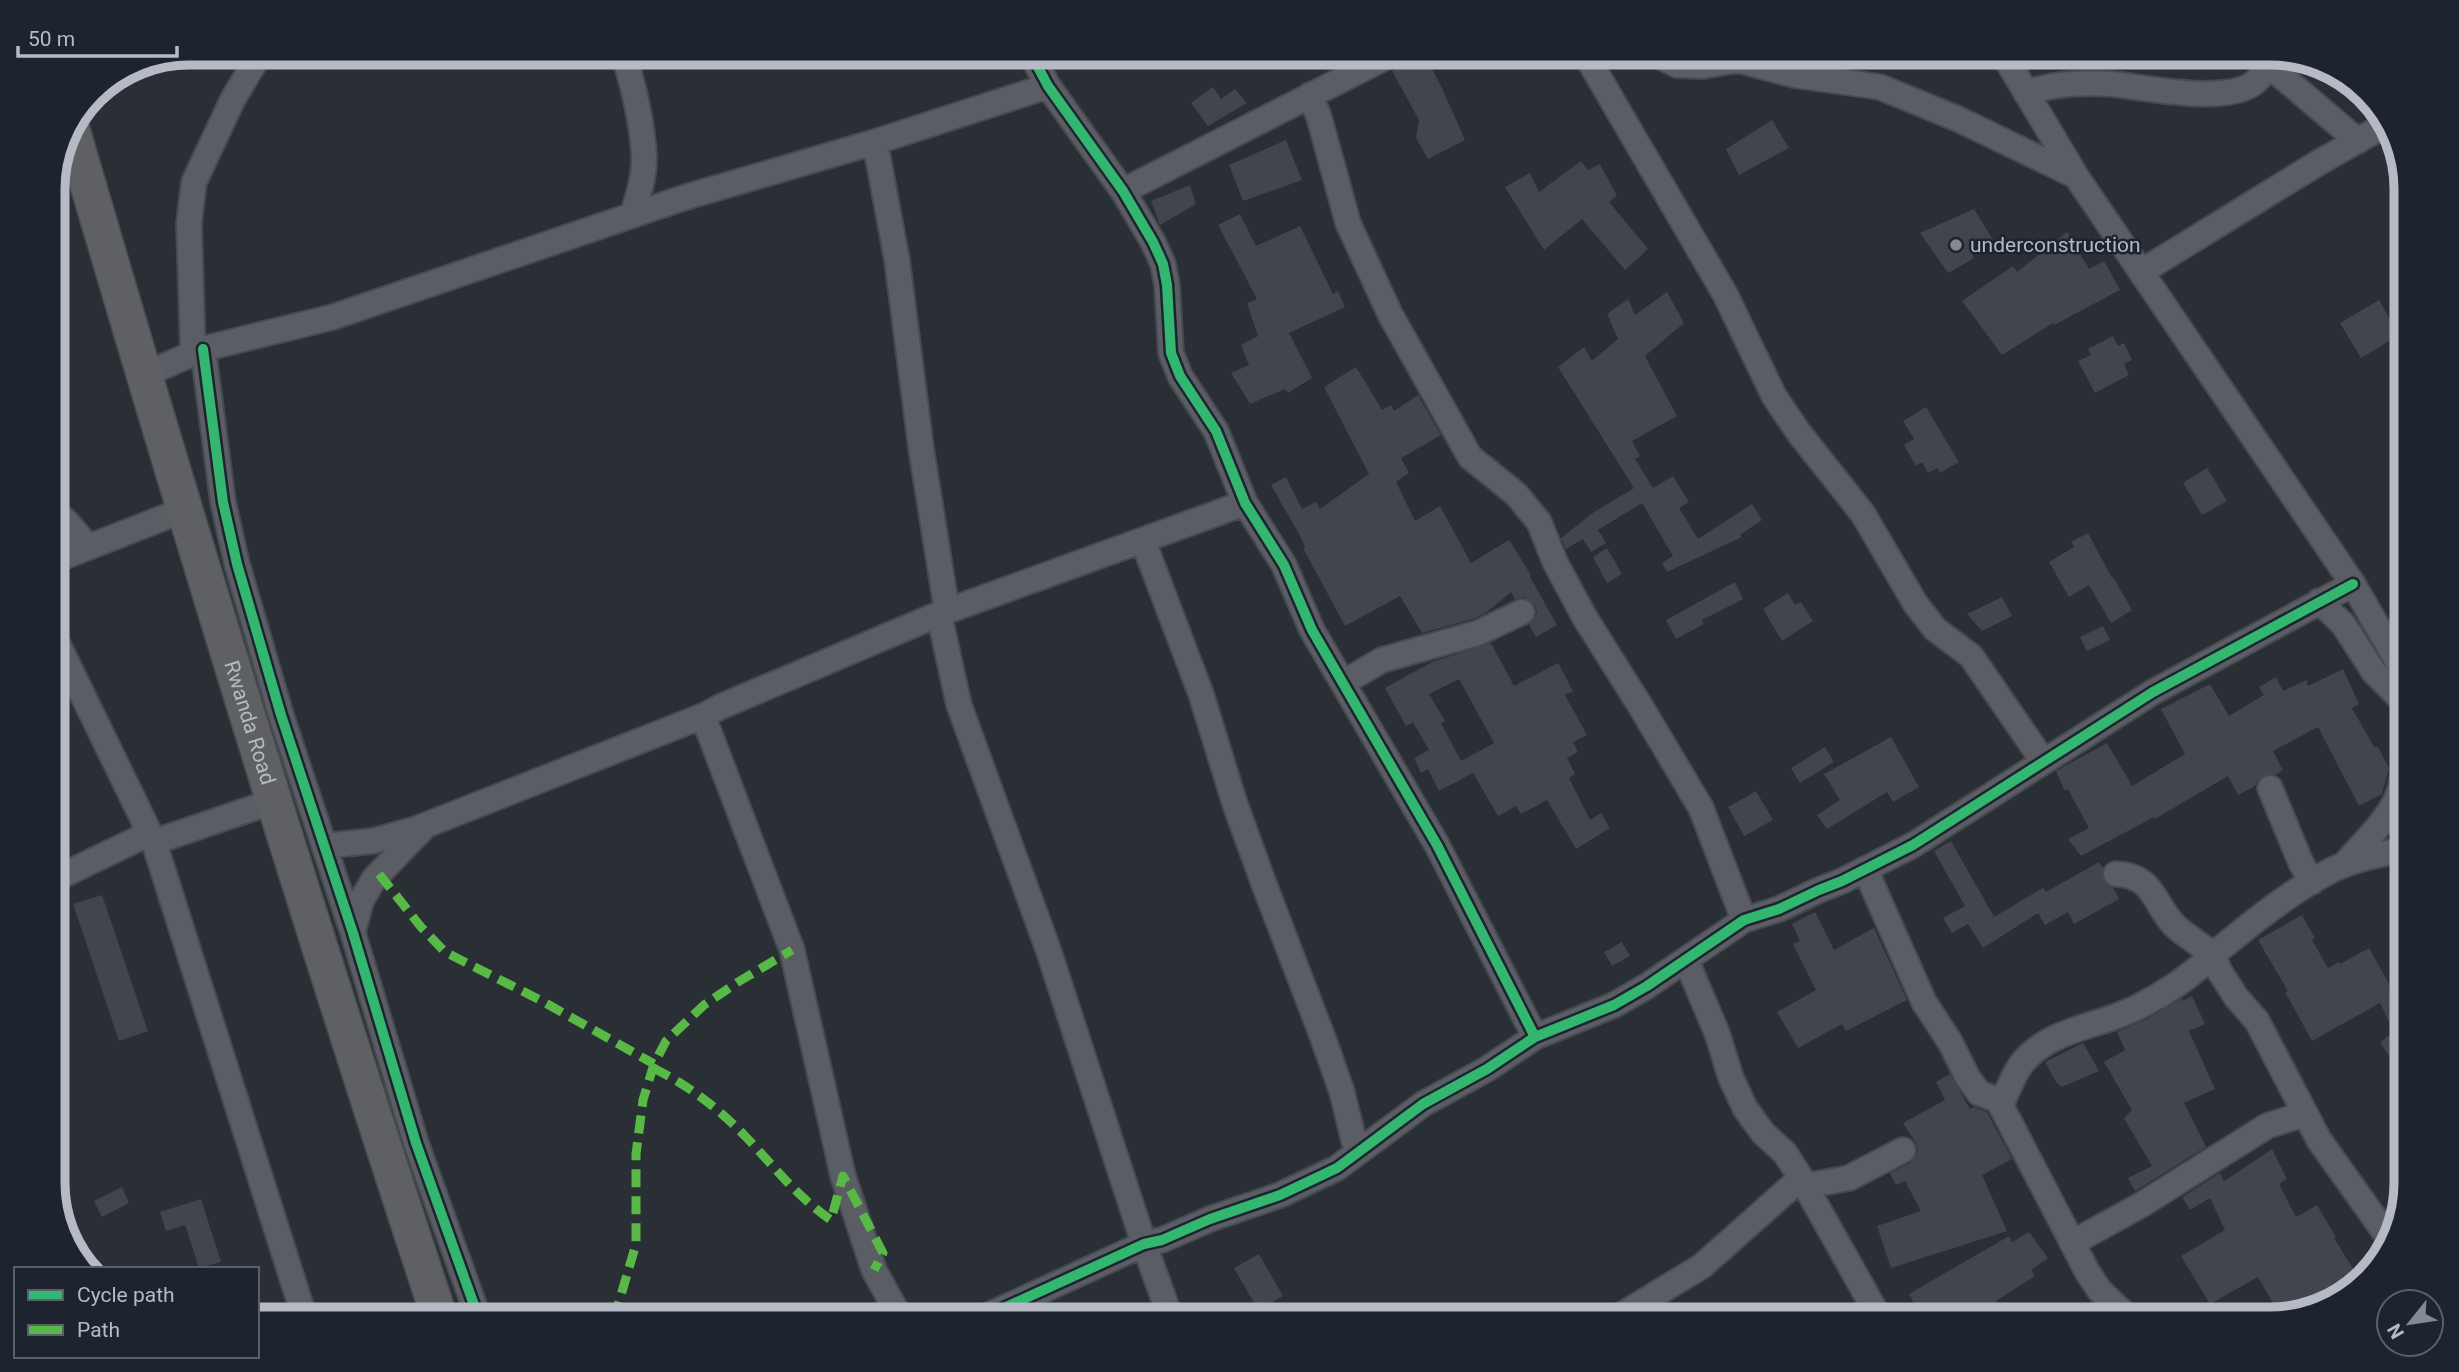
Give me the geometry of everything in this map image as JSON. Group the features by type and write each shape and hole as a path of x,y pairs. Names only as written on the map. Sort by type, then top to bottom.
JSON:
{"highway":[{"name":"Rwanda Road","path":"75,140 274,802 436,1307"}],"street":[{"path":"253,65 233,99 194,182 189,223 198,351 223,502 237,564 281,715 353,933 416,1143 474,1307"},
{"path":"626,65 637,108 644,155 642,182 633,215"},
{"path":"1037,65 1048,86 1123,191 1153,242 1163,264 1167,285 1171,353 1180,376 1216,431 1245,503 1284,565 1311,630 1437,845 1535,1037"},
{"path":"1123,191 1370,65"},
{"path":"1592,65 1726,294 1774,396 1863,514 1915,603 1936,629 1971,656 2043,761"},
{"path":"1677,65 1707,65"},
{"path":"1768,65 1794,75 1880,87 1958,119 2076,176"},
{"path":"2010,65 2076,176 2353,584 2394,654"},
{"path":"2026,93 2042,87 2089,84 2111,84 2193,94 2236,91 2259,77 2264,65"},
{"path":"2269,65 2358,141"},
{"path":"144,375 198,351 333,317 686,197 759,178 1048,86"},
{"path":"1310,95 1319,117 1348,223 1390,314 1470,457 1516,494 1539,522 1555,562 1585,618 1642,707 1701,808 1744,920"},
{"path":"2141,272 2378,129"},
{"path":"875,142 897,260 943,613 959,705 1048,949 1166,1307"},
{"path":"324,846 373,841 427,825 704,716 943,613 1245,503"},
{"path":"65,556 186,509"},
{"path":"65,520 88,547"},
{"path":"1143,541 1201,694 1235,804 1331,1060 1357,1153"},
{"path":"1008,1307 1144,1244 1280,1195 1337,1168 1423,1104 1487,1069 1535,1037 1614,1005 1744,920 1779,909 1913,845 2153,692 2353,584"},
{"path":"2319,601 2343,624 2374,672 2394,692"},
{"path":"1343,683 1382,660 1478,633 1522,612"},
{"path":"65,659 152,838 301,1307"},
{"path":"704,716 792,950 843,1176 874,1270 894,1307"},
{"path":"2270,788 2301,863 2312,882"},
{"path":"65,875 152,838 274,802"},
{"path":"2343,865 2394,804"},
{"path":"353,933 361,901 374,879 427,825"},
{"path":"2001,1105 2023,1062 2039,1048 2066,1032 2138,1007 2198,969 2244,928 2312,882 2343,865 2394,852"},
{"path":"1865,869 1924,1002 1950,1042 1968,1079 1979,1093 1994,1097 2001,1105 2088,1273 2100,1291 2117,1307"},
{"path":"2116,874 2128,874 2138,878 2149,888 2174,925 2213,955 2236,997 2257,1021 2319,1140 2382,1236"},
{"path":"1686,960 1745,1108 1763,1133 1785,1153 1873,1307"},
{"path":"2072,1242 2141,1205 2267,1126 2304,1114"},
{"path":"1636,1307 1702,1266 1803,1182 1849,1178 1903,1150"}],"building":[{"path":"1403,65 1430,65 1465,140 1428,159 1416,138 1419,120 1392,71"},
{"path":"1213,87 1221,99 1235,89 1247,103 1208,126 1191,103"},
{"path":"1772,120 1789,148 1739,175 1726,149"},
{"path":"1286,140 1302,180 1243,201 1229,165"},
{"path":"1581,161 1588,170 1600,164 1617,196 1609,202 1648,249 1625,270 1582,219 1544,250 1505,187 1530,173 1539,192"},
{"path":"1190,185 1196,204 1160,225 1151,201"},
{"name":"underconstruction","path":"1974,209 1993,240 1972,250 1973,259 1948,273 1920,233"},
{"path":"1240,214 1256,246 1300,226 1333,294 1338,291 1345,307 1289,333 1312,378 1288,393 1285,389 1250,404 1231,373 1249,365 1241,345 1258,336 1247,303 1257,299 1218,225"},
{"path":"2067,232 2089,269 2104,261 2120,290 2054,325 2053,323 2002,355 1962,301 2013,266 2017,272"},
{"path":"1667,292 1684,323 1645,356 1677,416 1632,441 1640,456 1635,459 1653,488 1673,476 1689,502 1679,508 1698,539 1752,504 1762,520 1740,535 1742,537 1667,572 1662,563 1673,556 1642,503 1598,530 1606,543 1591,552 1583,539 1566,549 1561,538 1594,512 1634,488 1558,367 1584,347 1592,361 1618,339 1607,314 1628,299 1635,315"},
{"path":"2379,300 2394,326 2394,338 2361,358 2340,323"},
{"path":"2113,336 2118,346 2124,343 2132,360 2124,364 2129,375 2095,393 2078,361 2091,355 2088,349"},
{"path":"1356,367 1382,410 1391,405 1394,411 1418,395 1441,435 1401,458 1409,473 1396,482 1415,521 1440,506 1471,563 1509,540 1557,625 1536,637 1529,625 1537,614 1535,605 1524,597 1515,599 1511,592 1487,612 1473,619 1422,633 1400,596 1345,626 1271,485 1286,477 1302,509 1316,502 1320,509 1369,474 1324,387"},
{"path":"1926,407 1959,462 1940,473 1937,468 1928,473 1922,462 1916,466 1904,445 1914,439 1903,421"},
{"path":"2207,468 2227,501 2202,515 2183,483"},
{"path":"2088,533 2132,610 2111,623 2089,585 2069,597 2049,562 2074,547 2071,542"},
{"path":"1607,548 1622,574 1607,583 1593,557"},
{"path":"1735,582 1743,599 1702,620 1704,624 1676,639 1666,620"},
{"path":"1788,593 1795,605 1801,602 1813,621 1782,641 1763,609"},
{"path":"2002,597 2012,616 1982,631 1967,614"},
{"path":"2103,626 2110,640 2087,651 2080,637"},
{"path":"1491,643 1514,686 1558,663 1573,691 1565,695 1587,735 1573,742 1578,752 1567,758 1575,774 1569,778 1590,820 1601,813 1610,828 1576,849 1547,800 1521,814 1516,806 1498,816 1473,773 1439,791 1428,769 1421,773 1414,758 1429,750 1413,722 1406,726 1385,688 1432,662","holes":["1459,679 1494,743 1461,761 1441,723 1445,721 1429,694"]},
{"path":"2343,669 2359,704 2352,708 2389,768 2382,794 2359,806 2318,727 2273,751 2283,770 2275,775 2264,775 2255,786 2238,795 2228,776 2155,819 2154,817 2081,856 2068,839 2089,828 2068,789 2065,791 2056,771 2107,743 2132,786 2185,754 2161,709 2210,684 2229,716 2264,695 2259,687 2276,677 2283,691 2306,680 2308,686"},
{"path":"1891,737 1919,787 1893,802 1887,792 1827,829 1817,815 1840,800 1824,774"},
{"path":"1825,747 1834,762 1800,783 1791,768"},
{"path":"1756,791 1773,820 1744,836 1728,807"},
{"path":"1951,841 1994,917 2043,888 2046,892 2099,862 2103,868 2103,880 2114,889 2119,899 2074,924 2068,912 2045,925 2038,913 1983,948 1968,924 1952,933 1943,918 1965,906 1934,851"},
{"path":"102,895 148,1031 119,1041 73,904"},
{"path":"1815,912 1834,950 1874,928 1907,1000 1846,1031 1842,1024 1798,1048 1777,1012 1816,990 1793,944 1800,941 1792,924"},
{"path":"2302,915 2328,968 2369,948 2394,993 2394,1032 2380,1003 2312,1041 2285,992 2288,991 2258,940"},
{"path":"1622,942 1630,956 1612,966 1604,952"},
{"path":"2192,996 2205,1024 2189,1031 2215,1089 2184,1103 2206,1147 2135,1191 2128,1178 2152,1166 2124,1118 2132,1110 2104,1062 2125,1050 2117,1032 2145,1020 2182,998 2183,1001"},
{"path":"2394,1032 2394,1056 2390,1058 2380,1042"},
{"path":"2083,1043 2099,1071 2062,1087 2056,1082 2045,1062"},
{"path":"1950,1074 1970,1109 1974,1107 1987,1112 2012,1159 1982,1175 2007,1231 1891,1268 1877,1226 1921,1211 1905,1181 1896,1185 1890,1173 1910,1163 1918,1151 1903,1123 1945,1100 1936,1082"},
{"path":"2272,1149 2287,1179 2279,1184 2296,1217 2317,1205 2356,1273 2332,1291 2302,1303 2275,1307 2258,1277 2210,1304 2181,1256 2225,1230 2210,1198 2190,1210 2182,1197 2220,1173 2224,1181"},
{"path":"122,1187 129,1203 102,1217 94,1201"},
{"path":"201,1199 221,1262 199,1267 185,1225 166,1231 160,1212"},
{"path":"2029,1232 2048,1258 2031,1270 2035,1276 1996,1301 1998,1307 1916,1307 1909,1294 2009,1236 2012,1242"},
{"path":"1259,1254 1283,1296 1263,1307 1256,1307 1234,1268"}],"marked path":[{"path":"379,874 421,927 445,952 542,1001 654,1064"},
{"path":"618,1307 636,1244 636,1154 643,1100 654,1064 666,1041 704,1005 792,950"},
{"path":"653,1068 702,1098 724,1116 796,1191 831,1220 843,1176 883,1253 874,1270"}],"cycle path":[{"path":"1037,65 1048,86 1123,191 1153,242 1163,264 1167,285 1171,353 1180,376 1216,431 1245,503 1284,565 1312,630 1437,845 1535,1037"},
{"path":"203,349 223,502 237,564 281,715 353,933 416,1143 475,1307"},
{"path":"1006,1307 1144,1244 1162,1240 1210,1219 1280,1195 1337,1168 1423,1104 1487,1069 1535,1037 1614,1005 1647,986 1744,920 1779,909 1913,845 2153,692 2353,584"}],"place":[{"name":"underconstruction","path":"1956,245"}]}
